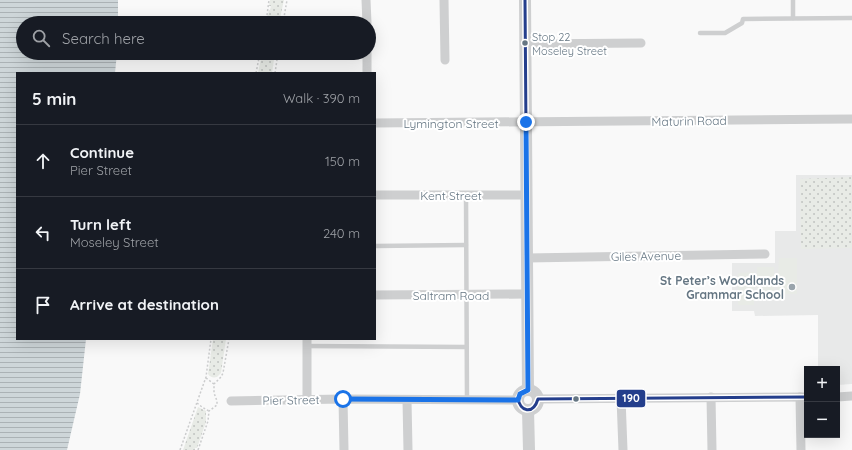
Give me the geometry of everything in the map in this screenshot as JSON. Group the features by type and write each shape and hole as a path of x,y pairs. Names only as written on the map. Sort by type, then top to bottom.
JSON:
{"street":[{"path":"366,0 367,16"},
{"path":"444,0 445,60"},
{"path":"525,0 528,390"},
{"path":"525,44 641,43"},
{"path":"367,60 367,72"},
{"name":"Maturin Road","path":"526,122 852,119"},
{"name":"Lymington Street","path":"376,123 526,122"},
{"name":"Kent Street","path":"376,195 526,195"},
{"name":"Giles Avenue","path":"527,258 765,254"},
{"name":"Saltram Road","path":"376,295 527,294"},
{"path":"307,342 307,400"},
{"path":"528,390 535,394 538,399"},
{"path":"528,390 520,394 518,400 522,408 528,410 534,407 538,399"},
{"path":"840,396 852,396"},
{"path":"711,397 712,450"},
{"path":"538,399 804,397 801,450"},
{"path":"622,398 623,450"},
{"path":"343,399 344,450"},
{"name":"Pier Street","path":"231,401 343,399 518,400"},
{"path":"407,400 408,450"},
{"path":"528,410 529,450"}],"lane":[{"path":"793,0 793,18"},
{"path":"700,33 725,32 742,23 743,19 852,18"},
{"path":"466,195 467,400"},
{"path":"376,246 466,245"},
{"path":"307,342 466,347"}],"path":[{"path":"267,16 269,0"},
{"path":"284,16 287,0"},
{"path":"256,72 259,60"},
{"path":"275,72 277,60"},
{"path":"180,450 206,378 211,340"},
{"path":"198,450 208,421 209,411 217,405 214,393 214,384 223,373 229,340"},
{"path":"206,378 214,384"},
{"path":"197,403 202,408 209,411"}],"shaded area":[{"path":"0,0 118,0 118,16 16,16 16,60 116,60 115,72 16,72 16,340 86,340 80,394 67,450 0,450"},
{"path":"270,0 284,0 281,16 268,16 271,6 269,6"},
{"path":"261,60 274,60 272,72 258,72"},
{"name":"St Peter’s Woodlands Grammar School","path":"796,175 852,175 852,384 840,385 840,366 818,366 818,315 755,316 754,311 732,311 732,263 775,263 775,231 796,231"},
{"path":"852,177 852,248 801,249 800,179"},
{"path":"779,258 797,258 797,294 777,294"},
{"path":"757,267 774,267 774,295 757,296"},
{"path":"754,272 754,305 738,305 738,273"},
{"path":"213,340 226,340 221,373 217,377 211,377 208,374"},
{"path":"198,407 206,411 206,422 197,448 195,448 195,450 183,450"}],"transit line":[{"name":"190","path":"525,0 528,390 521,393 518,398 521,406 527,410 533,408 538,399 804,397"}],"place":[{"name":"Stop 22 Moseley Street","path":"525,43"},
{"name":"St Peter’s Woodlands Grammar School","path":"792,287"}],"route":[{"path":"343,399 518,400 520,394 528,390 526,122"}]}
